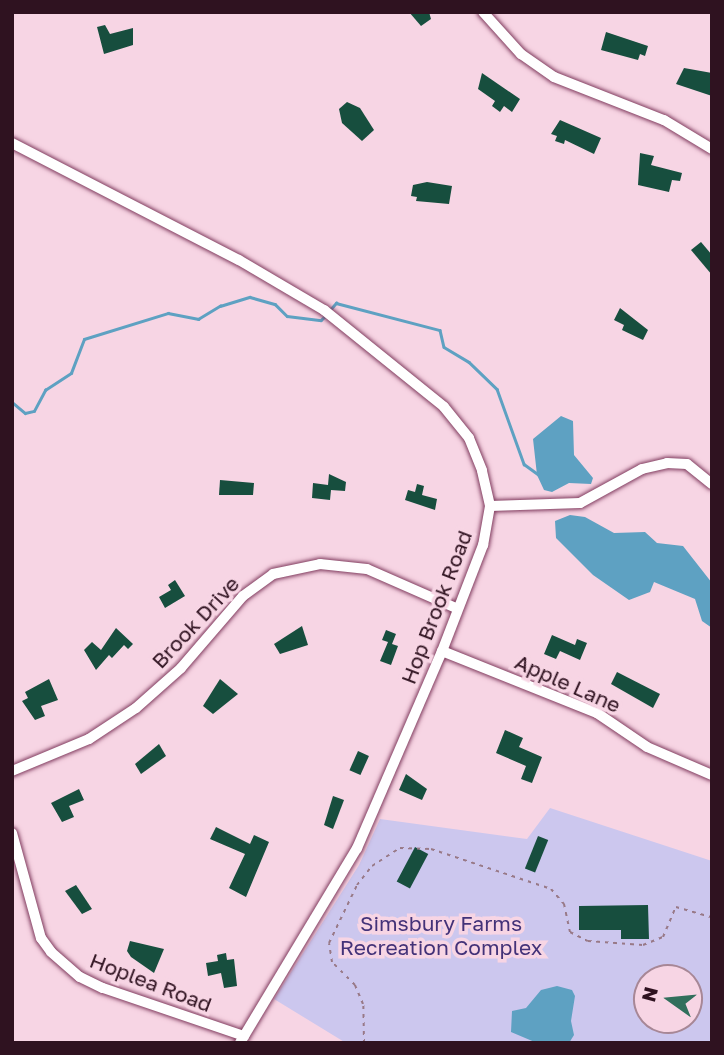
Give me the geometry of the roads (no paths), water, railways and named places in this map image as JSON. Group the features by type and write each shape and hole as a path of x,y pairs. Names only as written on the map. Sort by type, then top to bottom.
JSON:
{"street":[{"path":"483,12 521,54 554,78 664,120 712,149"},
{"name":"Hop Brook Road","path":"12,143 250,265 327,312 444,407 469,438 490,506 484,545 442,651 357,848 242,1039"},
{"path":"490,506 580,502 642,469 667,463 687,464 712,484"},
{"name":"Brook Drive","path":"12,771 89,738 136,708 181,668 243,596 273,574 320,564 367,569 458,609"},
{"name":"Apple Lane","path":"442,651 597,713 647,747 712,775"},
{"name":"Hoplea Road","path":"12,834 41,938 60,960 80,977 103,988 242,1039"}],"water":[{"path":"561,416 573,421 574,455 593,478 591,484 569,483 552,492 544,490 537,475 533,439"},
{"path":"570,515 585,517 614,533 645,532 657,543 683,546 712,583 712,628 702,621 695,599 654,582 650,592 629,600 593,575 556,538 555,521"},
{"path":"557,986 572,990 575,996 571,1021 574,1035 569,1043 537,1043 511,1032 512,1011 526,1008 541,990"}],"waterway":[{"path":"12,402 25,413 34,411 45,390 71,373 84,339 168,313 198,319 220,306 250,297 275,304 287,316 321,320 325,316"},
{"path":"329,311 336,303 440,330 444,347 469,362 497,389 524,464 538,474"}],"park label":[{"name":"Simsbury Farms Recreation Complex","path":"441,935"}]}
